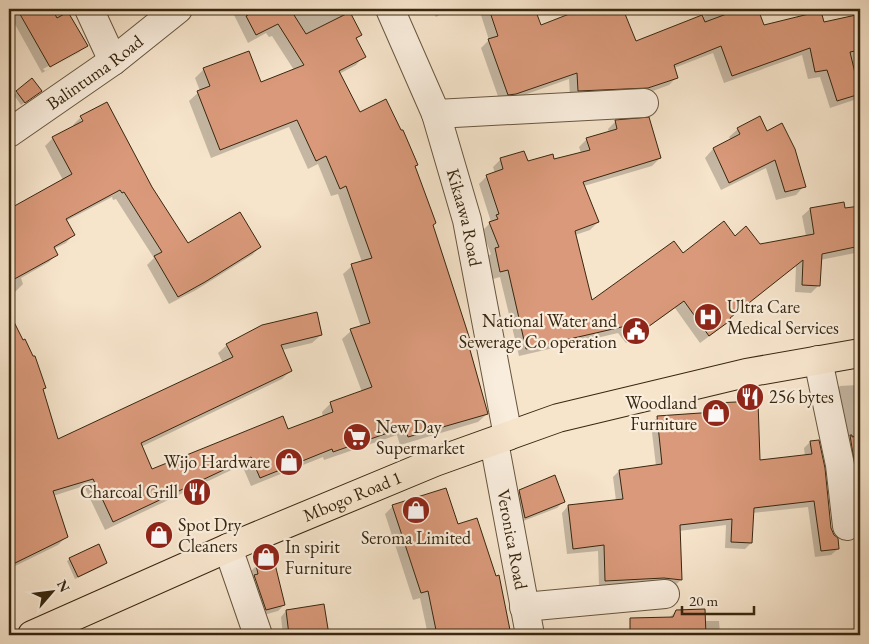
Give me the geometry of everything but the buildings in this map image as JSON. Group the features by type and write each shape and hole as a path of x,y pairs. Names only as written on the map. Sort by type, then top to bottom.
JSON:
{"main road":[{"name":"Mbogo Road 1","path":"32,635 228,548 435,462 568,416 746,373 860,352"}],"street":[{"path":"89,9 113,61"},
{"name":"Balintuma Road","path":"9,134 113,61 178,9"},
{"name":"Kikaawa Road","path":"390,9 436,114 467,220 501,439"},
{"path":"436,114 644,103"},
{"path":"818,360 840,465 846,526"},
{"name":"Veronica Road","path":"501,439 524,607 530,635"},
{"path":"228,548 258,635"},
{"path":"524,607 666,594"}],"place":[{"name":"Ultra Care Medical Services","path":"708,317"},
{"name":"National Water and Sewerage Co operation","path":"636,331"},
{"name":"256 bytes","path":"750,397"},
{"name":"Woodland Furniture","path":"716,413"},
{"name":"New Day Supermarket","path":"357,437"},
{"name":"Wijo Hardware","path":"289,462"},
{"name":"Charcoal Grill","path":"197,492"},
{"name":"Seroma Limited","path":"416,510"},
{"name":"Spot Dry Cleaners","path":"159,535"},
{"name":"In spirit Furniture","path":"266,557"}]}
